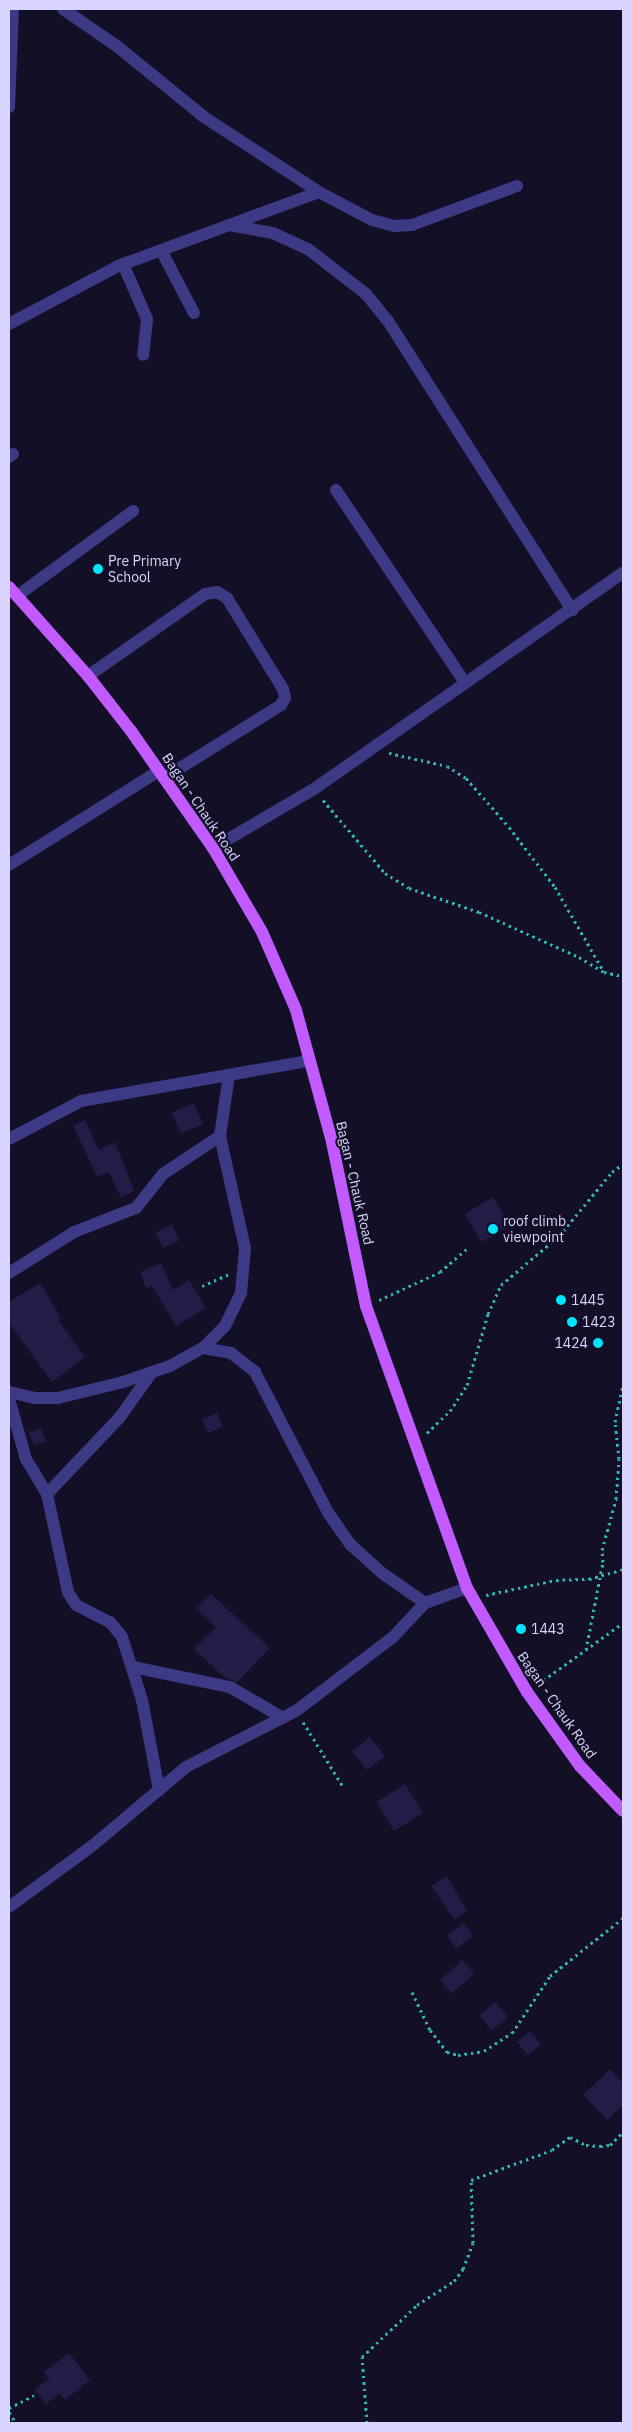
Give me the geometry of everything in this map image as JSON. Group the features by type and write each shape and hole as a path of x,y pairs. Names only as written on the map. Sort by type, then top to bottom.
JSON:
{"main road":[{"name":"Bagan - Chauk Road","path":"13,591 88,676 161,775 213,848 262,932 296,1010 332,1142 366,1306 469,1594 527,1692 580,1766 623,1811"}],"street":[{"path":"9,107 13,9"},
{"path":"63,9 118,47 204,117 319,192 372,220 401,226 517,186"},
{"path":"9,324 75,286 123,264 319,192"},
{"path":"229,225 272,233 308,249 366,294 388,321 572,610"},
{"path":"161,250 194,313"},
{"path":"123,264 148,319 143,355"},
{"path":"336,490 465,683"},
{"path":"13,591 133,511"},
{"path":"213,848 314,788 623,573"},
{"path":"9,865 281,705 285,698 283,689 227,598 217,592 205,594 88,676"},
{"path":"9,1139 27,1126 81,1101 309,1061"},
{"path":"9,1392 34,1398 58,1398 152,1372 203,1348 225,1326 241,1293 245,1248 220,1136 229,1075"},
{"path":"9,1273 74,1232 136,1208 163,1174 220,1136"},
{"path":"203,1348 231,1353 255,1372 299,1459 340,1530 382,1573 425,1602"},
{"path":"47,1494 120,1417 152,1372"},
{"path":"9,1399 26,1459 47,1494 58,1553 72,1600 84,1611 102,1617 117,1628 133,1667 159,1790"},
{"path":"9,1907 92,1846 186,1767 296,1710 393,1638 425,1602 469,1594"},
{"path":"133,1667 230,1687 283,1718"}],"path":[{"path":"369,748 447,766 466,778 509,827 555,887 604,972"},
{"path":"314,788 385,873 409,888 479,912 579,957 604,972 623,976"},
{"path":"416,1444 450,1411 467,1385 488,1314 501,1285 559,1236 612,1172 623,1164"},
{"path":"366,1306 440,1272 466,1249"},
{"path":"202,1286 243,1267"},
{"path":"586,1650 601,1575 602,1550 616,1499 619,1459 615,1422 623,1384"},
{"path":"469,1594 601,1575 623,1569"},
{"path":"527,1692 623,1624"},
{"path":"296,1710 344,1788"},
{"path":"412,1992 430,2030 446,2052 464,2055 484,2051 515,2029 550,1976 623,1918"},
{"path":"367,2423 362,2358 417,2306 454,2281 463,2269 473,2243 471,2180 552,2150 570,2137 586,2145 600,2146 610,2145 623,2132"},
{"path":"9,2408 34,2395"},
{"path":"9,2412 16,2423"}],"building":[{"path":"194,1103 203,1124 181,1134 172,1112"},
{"path":"85,1120 99,1150 115,1142 134,1191 121,1198 109,1172 97,1177 73,1125"},
{"path":"493,1197 510,1225 482,1242 465,1214"},
{"path":"172,1225 179,1240 163,1248 156,1233"},
{"path":"161,1263 173,1290 189,1280 206,1308 176,1326 152,1286 146,1288 140,1272"},
{"path":"40,1283 61,1318 58,1320 85,1357 52,1382 9,1323 9,1302"},
{"path":"217,1413 223,1427 208,1433 202,1419"},
{"path":"41,1428 46,1441 34,1446 29,1433"},
{"path":"211,1594 270,1648 237,1682 224,1677 194,1649 216,1627 196,1608"},
{"path":"370,1737 385,1756 367,1770 352,1751"},
{"path":"405,1784 423,1813 394,1831 376,1802"},
{"path":"447,1876 467,1911 454,1919 431,1886"},
{"path":"464,1923 473,1936 456,1948 447,1935"},
{"path":"462,1960 474,1973 452,1994 440,1980"},
{"path":"495,2002 508,2017 492,2031 479,2016"},
{"path":"530,2031 541,2044 528,2055 517,2042"},
{"path":"610,2069 623,2084 623,2105 607,2120 583,2095"},
{"path":"69,2353 90,2380 65,2400 60,2393 46,2404 35,2390 49,2379 44,2372"}],"place":[{"name":"Pre Primary School","path":"98,569"},
{"name":"roof climb viewpoint","path":"493,1229"},
{"name":"1445","path":"561,1300"},
{"name":"1423","path":"572,1322"},
{"name":"1424","path":"598,1343"},
{"name":"1443","path":"521,1629"}]}
